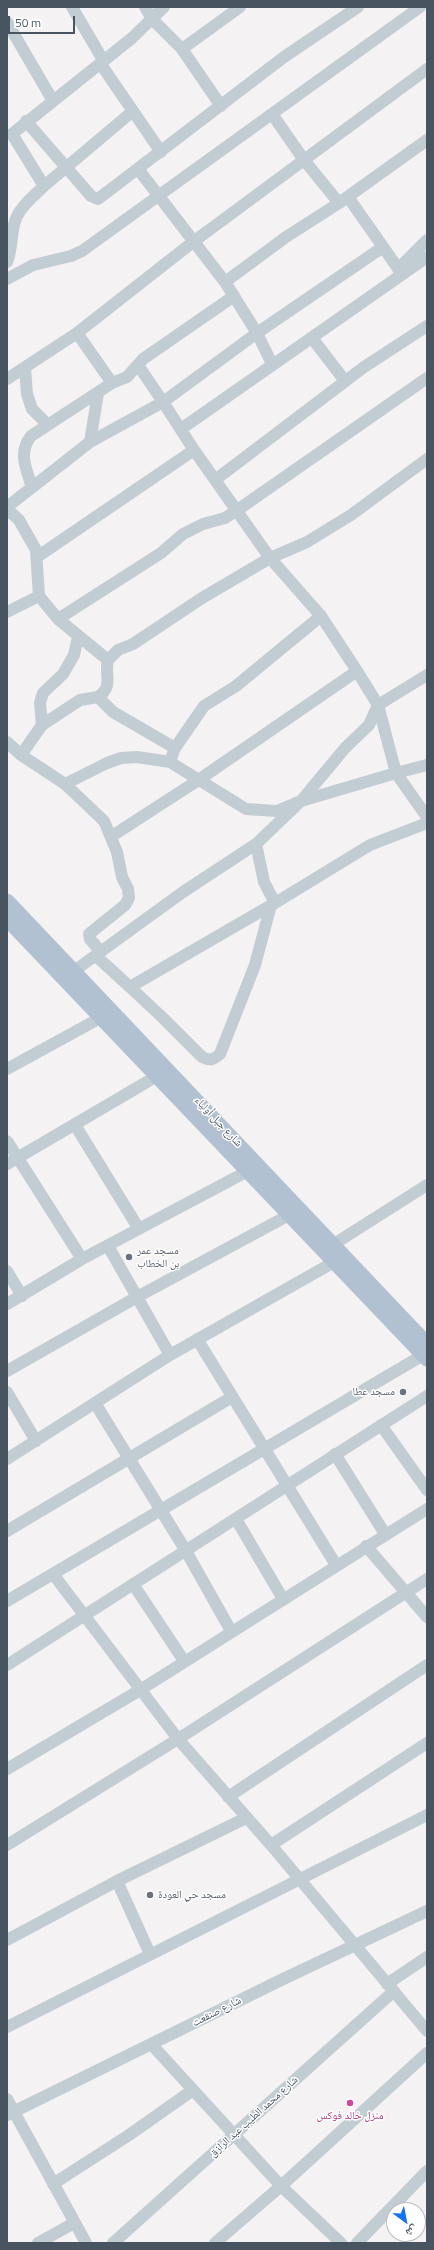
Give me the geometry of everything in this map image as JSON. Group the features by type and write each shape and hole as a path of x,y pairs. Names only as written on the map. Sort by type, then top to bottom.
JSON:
{"main road":[{"name":"شارع جبل أولياء","path":"7,901 74,971 331,1253 426,1349"},
{"name":"شارع جبل أولياء","path":"7,919 289,1215 331,1253"}],"street":[{"path":"72,7 102,62 132,111 161,152"},
{"path":"145,7 152,19 182,49 221,106"},
{"path":"44,186 9,130 26,121 53,101 132,38 164,7"},
{"path":"182,49 240,7"},
{"path":"26,121 94,199 98,198 161,152 284,57 358,7"},
{"path":"7,279 33,265 71,256 82,251 420,7"},
{"path":"7,22 53,101"},
{"path":"7,379 77,333 193,242 427,69"},
{"path":"7,262 14,239 14,225 18,213 44,186 67,168 132,111"},
{"path":"272,114 304,160 343,200 383,247 400,271"},
{"path":"225,282 286,237 343,200 427,140"},
{"path":"138,169 225,282 257,333 272,364"},
{"path":"400,271 427,240"},
{"path":"108,660 78,637 58,619 39,596 36,550 20,520 7,508 90,442 163,402 257,333 383,247"},
{"path":"181,429 272,364 312,338 400,271 427,257"},
{"path":"32,487 23,455 24,444 31,436 112,383 127,377 138,365 234,296"},
{"path":"215,480 345,381 427,326"},
{"path":"77,333 112,383"},
{"path":"312,338 345,381"},
{"path":"138,365 236,511 270,558 321,616 357,671 378,705 396,773 427,817"},
{"path":"25,368 27,394 32,409 48,425"},
{"path":"58,619 161,553 183,534 203,524 225,518 236,511 427,378"},
{"path":"90,442 98,392"},
{"path":"37,557 194,450"},
{"path":"21,755 42,725 80,700 98,697 104,692 108,685 108,660 118,650 133,644 202,598 270,558 308,542 351,515 427,459"},
{"path":"7,612 39,596"},
{"path":"170,762 175,748 204,706 236,686 321,616"},
{"path":"42,725 40,703 43,693 63,674 74,655 78,637"},
{"path":"112,836 197,781 357,671"},
{"path":"74,971 183,892 256,844 301,801 345,748 369,725 378,705 427,675"},
{"path":"98,697 113,712 175,748"},
{"path":"7,742 21,755 65,784 97,812 104,821 112,836 122,877 128,889 129,898 119,912 89,934 90,939 99,954 130,987 164,1018 202,1057 208,1061 214,1060 220,1054 255,965 273,904 264,882 256,844"},
{"path":"65,784 107,763 121,758 137,757 170,762 197,781 246,809 277,811 301,801 396,773 427,766"},
{"path":"130,987 273,904 370,845 427,823"},
{"path":"7,1069 102,1017"},
{"path":"12,1161 157,1076"},
{"path":"75,1125 139,1229"},
{"path":"7,1141 12,1161 82,1259"},
{"path":"7,1304 82,1259 248,1171"},
{"path":"7,1459 170,1355 198,1339 331,1253 427,1185"},
{"path":"7,1371 136,1297 289,1215"},
{"path":"108,1246 170,1355"},
{"path":"7,1271 22,1296"},
{"path":"198,1339 286,1486 336,1564"},
{"path":"7,1601 161,1511 426,1349"},
{"path":"7,1392 36,1441"},
{"path":"7,1665 427,1396"},
{"path":"7,1531 232,1397"},
{"path":"95,1403 186,1551 232,1632"},
{"path":"381,1425 427,1490"},
{"path":"335,1454 385,1534"},
{"path":"7,1768 140,1690 336,1564 427,1509"},
{"path":"236,1519 283,1599"},
{"path":"366,1546 427,1617"},
{"path":"53,1574 83,1616 178,1739 246,1818 272,1845 355,1946 426,2028"},
{"path":"7,1845 178,1739 427,1579"},
{"path":"133,1584 184,1661"},
{"path":"228,1797 427,1665"},
{"path":"272,1845 427,1743"},
{"path":"7,2027 427,1815"},
{"path":"7,1940 118,1881 246,1818"},
{"path":"118,1881 150,1954"},
{"name":"شارع صنقعت","path":"10,2113 152,2045 279,1981 427,1911"},
{"name":"شارع محمد الطيب عبد الرازق","path":"113,2243 235,2135 391,1988 427,1957"},
{"path":"152,2045 281,2186 341,2243"},
{"path":"215,2243 281,2186 427,2053"},
{"path":"53,2184 129,2135 193,2090"},
{"path":"7,2100 10,2113 53,2184 86,2243"},
{"path":"357,2243 427,2171"},
{"path":"38,2243 74,2223"}],"place":[{"name":"مسجد عمر بن الخطاب","path":"129,1257"},
{"name":"مسجد عطا","path":"403,1392"},
{"name":"مسجد حي العودة","path":"150,1895"},
{"name":"منزل خالد فوكس","path":"350,2103"}]}
